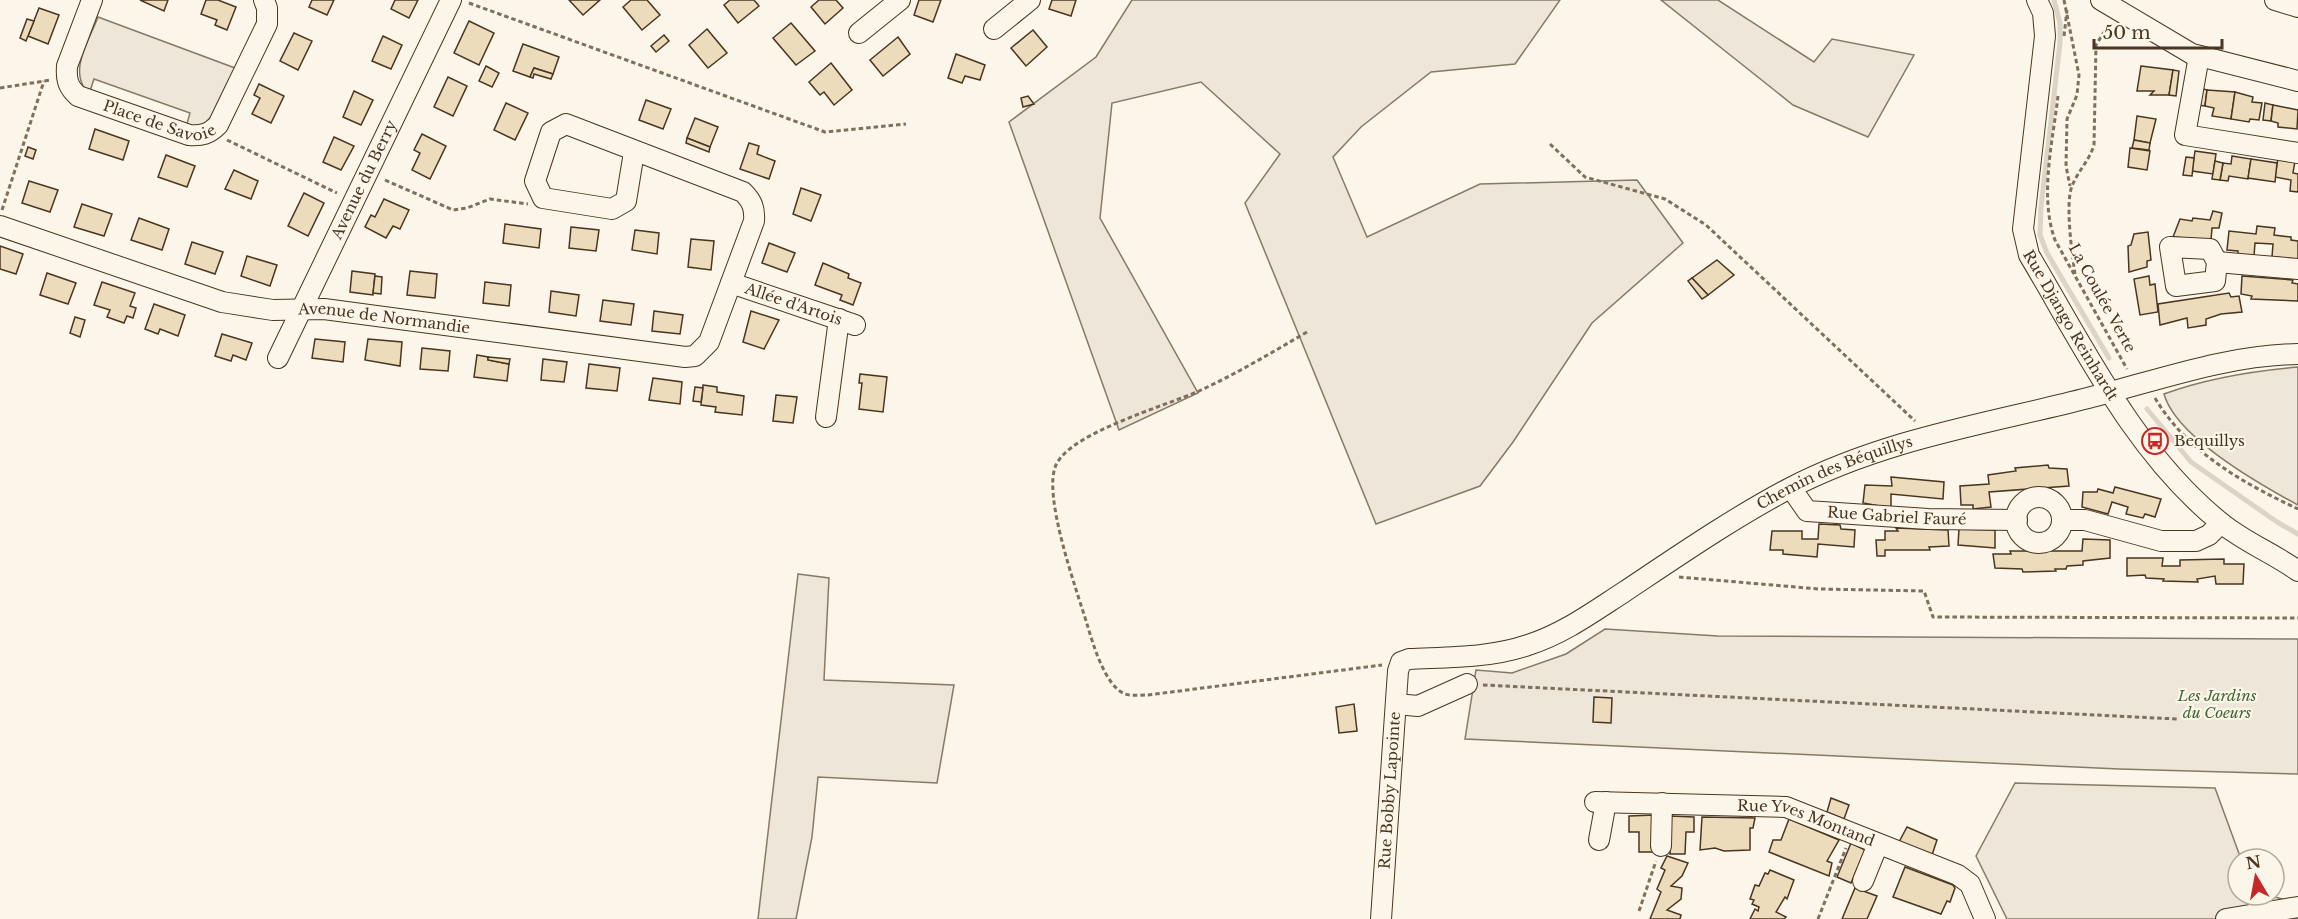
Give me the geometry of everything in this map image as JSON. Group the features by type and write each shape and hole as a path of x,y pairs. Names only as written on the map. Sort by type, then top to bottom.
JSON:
{"street":[{"path":"66,77 67,66 92,0"},
{"name":"Avenue du Berry","path":"278,358 450,0"},
{"path":"859,33 900,0"},
{"path":"994,29 1030,0"},
{"name":"Rue Django Reinhardt","path":"2037,0 2043,13 2045,36 2023,229 2024,242 2111,392 2150,451 2183,489 2221,523 2298,571"},
{"path":"2101,0 2199,56 2298,81"},
{"name":"Place de Savoie","path":"66,77 69,89 78,96 189,135 201,136 218,125 267,24 266,4"},
{"path":"2199,56 2185,135 2297,153"},
{"path":"566,124 634,152 626,201 612,209 543,198 535,181 551,132 566,124"},
{"name":"Avenue de Normandie","path":"0,226 222,302 273,310 324,309 685,357 695,356 704,350 754,221 754,210 751,200 743,192 634,152"},
{"path":"2217,262 2298,269"},
{"name":"Allée d'Artois","path":"731,283 847,322 826,417"},
{"name":"Chemin des Béquillys","path":"1401,662 1409,659 1487,654 1528,645 1568,628 1791,488 1836,466 1930,434 2154,382 2194,370 2242,360 2298,354"},
{"name":"Rue Gabriel Fauré","path":"1791,488 1807,511 1928,519 2017,520"},
{"path":"2039,497 2046,498 2058,506 2062,520 2061,528 2051,540 2036,542 2022,535 2017,520 2021,506 2026,501 2039,497"},
{"path":"2062,520 2085,520 2162,541 2196,541 2209,536 2221,523"},
{"name":"Rue Bobby Lapointe","path":"1381,919 1401,662"},
{"path":"1396,704 1418,706 1467,684"},
{"name":"Rue Yves Montand","path":"1599,840 1600,802 1786,807 1958,875 1970,884 1985,919"},
{"path":"1661,846 1662,803"},
{"path":"1863,880 1878,844"},
{"path":"2226,919 2298,907"}],"path":[{"path":"462,0 825,132 906,124"},
{"path":"2064,0 2079,75 2077,96 2067,119 2066,128 2066,166 2071,188 2071,248 2075,275"},
{"path":"2063,45 2067,10"},
{"path":"2071,188 2090,158 2094,145 2096,45 2120,12"},
{"path":"0,88 66,77"},
{"path":"0,215 44,81"},
{"name":"La Coulée Verte","path":"2058,93 2049,187 2049,224 2055,240 2131,375"},
{"path":"210,132 352,201"},
{"path":"1550,144 1585,177 1665,199 1706,225 1930,434"},
{"path":"367,172 453,210 490,199 529,205 543,198"},
{"path":"1306,332 1200,391 1108,427 1065,450 1055,467 1054,499 1077,590 1097,656 1113,685 1126,694 1169,692 1401,662"},
{"path":"2154,382 2154,396 2161,409 2177,429 2200,450 2250,487 2298,510"},
{"path":"1650,575 1819,589 1924,591 1933,617 2298,618"},
{"path":"1467,684 2176,720"},
{"path":"1818,919 1852,834"},
{"path":"1639,911 1661,846"}],"green space":[{"path":"1132,0 1560,0 1515,64 1431,72 1361,127 1333,157 1367,237 1480,184 1637,180 1683,243 1592,323 1513,442 1480,486 1376,524 1245,203 1280,154 1201,82 1112,103 1100,218 1198,393 1119,430 1009,122 1096,57"},
{"path":"1661,0 1718,0 1814,62 1832,39 1914,55 1868,137 1793,105"},
{"path":"98,17 235,68 211,117 203,125 186,127 190,113 94,79 89,94 80,76 80,66 85,46"},
{"path":"2298,367 2298,505 2262,485 2201,442 2185,427 2172,410 2164,394 2230,376"},
{"path":"798,574 829,578 824,680 954,685 937,783 818,777 812,837 796,919 758,919"},
{"name":"Les Jardins du Coeurs","path":"1605,629 1718,636 2298,639 2298,774 2119,769 1465,739 1476,670 1512,673 1566,654"},
{"path":"2015,783 2215,788 2237,847 2226,847 2226,907 2286,907 2286,900 2298,904 2298,919 2007,919 1976,856"}],"building":[{"path":"140,0 168,0 164,11"},
{"path":"206,0 218,0 236,7 227,30 215,25 217,20 201,14"},
{"path":"312,0 334,0 327,15 309,7"},
{"path":"395,0 418,0 409,18 391,9"},
{"path":"569,0 600,0 583,15"},
{"path":"631,0 647,0 660,15 642,30 623,7"},
{"path":"730,0 754,0 759,6 738,23 724,5"},
{"path":"819,0 836,0 843,8 825,24 811,7"},
{"path":"919,0 941,0 933,22 914,15"},
{"path":"1052,0 1076,0 1071,16 1049,9"},
{"path":"39,8 59,15 48,44 28,36"},
{"path":"27,19 34,21 26,41 20,38"},
{"path":"469,21 494,33 479,65 454,53"},
{"path":"791,23 815,51 796,65 773,38"},
{"path":"707,29 727,53 708,68 689,45"},
{"path":"1033,30 1047,47 1026,66 1011,48"},
{"path":"294,33 312,41 298,70 280,61"},
{"path":"664,35 669,41 656,52 651,46"},
{"path":"383,36 402,45 391,69 372,61"},
{"path":"898,37 910,54 883,76 870,60"},
{"path":"523,44 559,57 553,74 534,68 530,77 513,71"},
{"path":"956,54 985,65 980,80 965,76 962,83 948,78"},
{"path":"831,63 852,90 834,105 824,92 820,95 809,82"},
{"path":"486,66 499,73 492,87 479,81"},
{"path":"2141,66 2173,70 2169,95 2150,95 2154,91 2137,91"},
{"path":"534,68 553,74 551,79 534,74 533,78 530,77"},
{"path":"2173,70 2179,71 2176,96 2169,95"},
{"path":"448,77 467,86 453,116 434,107"},
{"path":"259,84 284,96 271,123 252,114 260,98 254,95"},
{"path":"2200,88 2207,90 2205,106 2197,105"},
{"path":"2207,90 2235,92 2231,119 2212,116 2214,108 2205,106"},
{"path":"354,91 373,100 361,125 343,117"},
{"path":"2235,92 2253,97 2252,102 2262,103 2259,120 2250,119 2249,122 2231,119"},
{"path":"1028,96 1034,104 1023,107 1021,98"},
{"path":"646,100 671,109 663,129 639,120"},
{"path":"506,103 528,113 515,140 494,130"},
{"path":"2265,103 2273,105 2271,121 2263,120"},
{"path":"2273,105 2298,110 2297,129 2278,127 2278,123 2271,121"},
{"path":"2137,116 2156,119 2150,143 2134,140"},
{"path":"695,118 718,127 710,147 687,138"},
{"path":"95,129 129,141 123,160 89,149"},
{"path":"422,134 446,146 430,179 412,170 420,153 414,150"},
{"path":"334,137 354,146 341,170 323,162"},
{"path":"687,138 710,147 709,152 686,143"},
{"path":"2134,140 2150,143 2149,150 2132,148"},
{"path":"749,143 759,146 757,154 775,161 769,179 740,169"},
{"path":"28,147 36,150 33,159 25,156"},
{"path":"2130,148 2150,151 2147,170 2128,167"},
{"path":"2195,151 2216,154 2213,174 2192,171"},
{"path":"166,155 195,166 187,187 158,177"},
{"path":"2232,156 2251,159 2248,179 2229,176 2228,181 2220,180 2223,163 2231,164"},
{"path":"2186,157 2194,158 2192,176 2183,175"},
{"path":"2278,158 2295,161 2293,173 2298,174 2298,192 2290,191 2291,180 2275,177"},
{"path":"2251,159 2277,163 2275,182 2248,178"},
{"path":"2215,161 2223,163 2220,180 2212,179"},
{"path":"234,170 258,181 251,199 225,189"},
{"path":"29,181 58,190 50,212 22,203"},
{"path":"801,188 821,195 811,221 793,214"},
{"path":"304,193 324,203 308,236 288,226"},
{"path":"384,199 409,210 400,229 393,226 386,238 365,227 371,215 375,217"},
{"path":"82,204 112,214 104,236 74,227"},
{"path":"2213,211 2222,213 2219,228 2212,228 2211,240 2173,237 2180,219 2210,220"},
{"path":"139,218 169,229 162,250 131,240"},
{"path":"505,224 541,229 539,248 503,243"},
{"path":"2257,226 2275,228 2274,235 2291,237 2291,240 2298,241 2298,259 2272,257 2273,244 2255,243 2254,256 2238,255 2238,251 2227,250 2229,231 2256,234"},
{"path":"571,227 599,230 596,251 569,248"},
{"path":"635,230 659,233 657,254 632,250"},
{"path":"2148,232 2151,260 2147,261 2147,267 2129,272 2128,246 2131,245 2134,234"},
{"path":"691,239 714,241 711,270 688,267"},
{"path":"192,242 223,252 215,274 185,264"},
{"path":"769,243 795,253 787,272 762,263"},
{"path":"0,246 23,254 16,274 0,269"},
{"path":"247,256 277,265 270,286 241,276"},
{"path":"1717,260 1734,275 1708,295 1692,278"},
{"path":"823,263 849,274 848,278 861,283 853,305 840,300 842,295 815,285"},
{"path":"352,271 375,274 373,295 350,292"},
{"path":"410,271 437,274 435,298 407,295"},
{"path":"47,273 76,283 68,304 40,295"},
{"path":"375,276 382,277 381,294 373,293"},
{"path":"2149,276 2150,285 2155,284 2158,312 2140,315 2134,279"},
{"path":"2242,276 2293,280 2292,283 2298,284 2298,301 2251,299 2252,296 2241,294"},
{"path":"1692,278 1708,295 1702,299 1688,281"},
{"path":"102,282 135,293 130,306 136,308 133,318 127,316 124,323 107,317 110,310 94,305"},
{"path":"485,282 511,285 509,306 483,303"},
{"path":"551,291 579,295 576,316 549,312"},
{"path":"2229,293 2231,297 2239,296 2242,312 2221,314 2206,319 2206,325 2188,328 2187,318 2160,325 2158,304"},
{"path":"603,300 634,304 631,325 600,321"},
{"path":"154,304 185,315 178,336 160,329 158,334 145,329"},
{"path":"654,311 683,315 680,334 652,331"},
{"path":"751,311 779,320 764,349 743,342"},
{"path":"75,317 85,320 80,337 70,333"},
{"path":"222,334 252,343 246,360 233,355 231,361 215,356"},
{"path":"315,339 345,342 343,362 312,358"},
{"path":"368,339 402,342 400,366 365,360"},
{"path":"422,348 450,351 448,371 420,369"},
{"path":"477,355 488,357 488,360 509,364 507,381 474,377"},
{"path":"488,357 510,359 509,364 488,360"},
{"path":"543,359 567,362 564,382 541,380"},
{"path":"589,364 620,368 617,391 586,388"},
{"path":"860,374 887,377 883,412 859,409 862,383 859,383"},
{"path":"653,378 682,382 680,404 649,400"},
{"path":"703,385 717,387 717,392 744,396 742,415 715,412 716,407 701,405"},
{"path":"695,387 703,388 701,402 693,401"},
{"path":"776,395 797,397 793,423 773,421"},
{"path":"2048,465 2049,468 2067,469 2069,486 1989,492 1991,507 1973,509 1973,505 1961,505 1960,486 1989,484 1988,475 2016,471 2015,468"},
{"path":"1891,477 1944,482 1943,499 1891,494 1891,508 1863,503 1865,485 1892,486"},
{"path":"2115,487 2161,499 2155,517 2145,514 2143,518 2126,514 2128,507 2112,502 2108,514 2082,507 2083,492 2097,492 2098,489 2113,493"},
{"path":"1819,524 1840,525 1841,529 1855,530 1854,547 1818,544 1817,557 1783,554 1783,550 1770,550 1772,531 1802,531 1802,539 1818,539"},
{"path":"1896,528 1948,530 1949,546 1929,547 1930,550 1885,550 1885,556 1877,556 1876,540 1885,540 1885,531 1898,531"},
{"path":"1959,529 1995,530 1995,548 1958,545"},
{"path":"2083,539 2110,540 2110,558 2083,561 2083,565 2067,566 2066,569 2055,569 2056,571 2023,572 2022,569 1995,568 1993,554 2011,554 2010,551 2082,551"},
{"path":"2127,558 2163,558 2162,566 2180,566 2180,560 2224,559 2224,564 2244,564 2243,584 2216,584 2215,576 2197,579 2198,582 2163,581 2164,579 2146,578 2145,575 2127,576"},
{"path":"1594,697 1612,698 1611,723 1593,722"},
{"path":"1354,704 1357,731 1339,733 1336,707"},
{"path":"1831,798 1849,805 1844,819 1827,812"},
{"path":"1655,815 1655,852 1639,852 1639,832 1629,832 1629,816"},
{"path":"1670,816 1694,817 1694,832 1686,832 1685,854 1670,854"},
{"path":"1702,817 1755,818 1753,828 1750,828 1750,850 1724,851 1715,848 1700,850"},
{"path":"1789,819 1839,840 1827,861 1832,863 1829,876 1769,852 1773,840 1781,840"},
{"path":"1907,827 1937,840 1932,855 1899,842"},
{"path":"1851,843 1865,850 1851,883 1837,877"},
{"path":"1667,856 1688,863 1682,876 1671,886 1682,888 1681,899 1667,910 1681,915 1680,919 1650,919 1661,892 1657,889 1665,870 1661,868"},
{"path":"1905,867 1953,885 1955,888 1950,902 1947,901 1941,914 1893,897"},
{"path":"1770,870 1794,880 1787,899 1785,897 1776,912 1786,917 1784,919 1750,919 1755,909 1758,911 1759,907 1752,904 1754,900 1750,899 1755,885 1759,886 1765,873 1768,874"},
{"path":"1855,888 1877,896 1867,919 1842,919"}],"waterway":[{"path":"2054,0 2060,23 2060,43 2041,207 2040,235 2047,253 2109,358"},
{"path":"2147,409 2191,462 2298,534"}],"place":[{"name":"Bequillys","path":"2155,441"}]}
